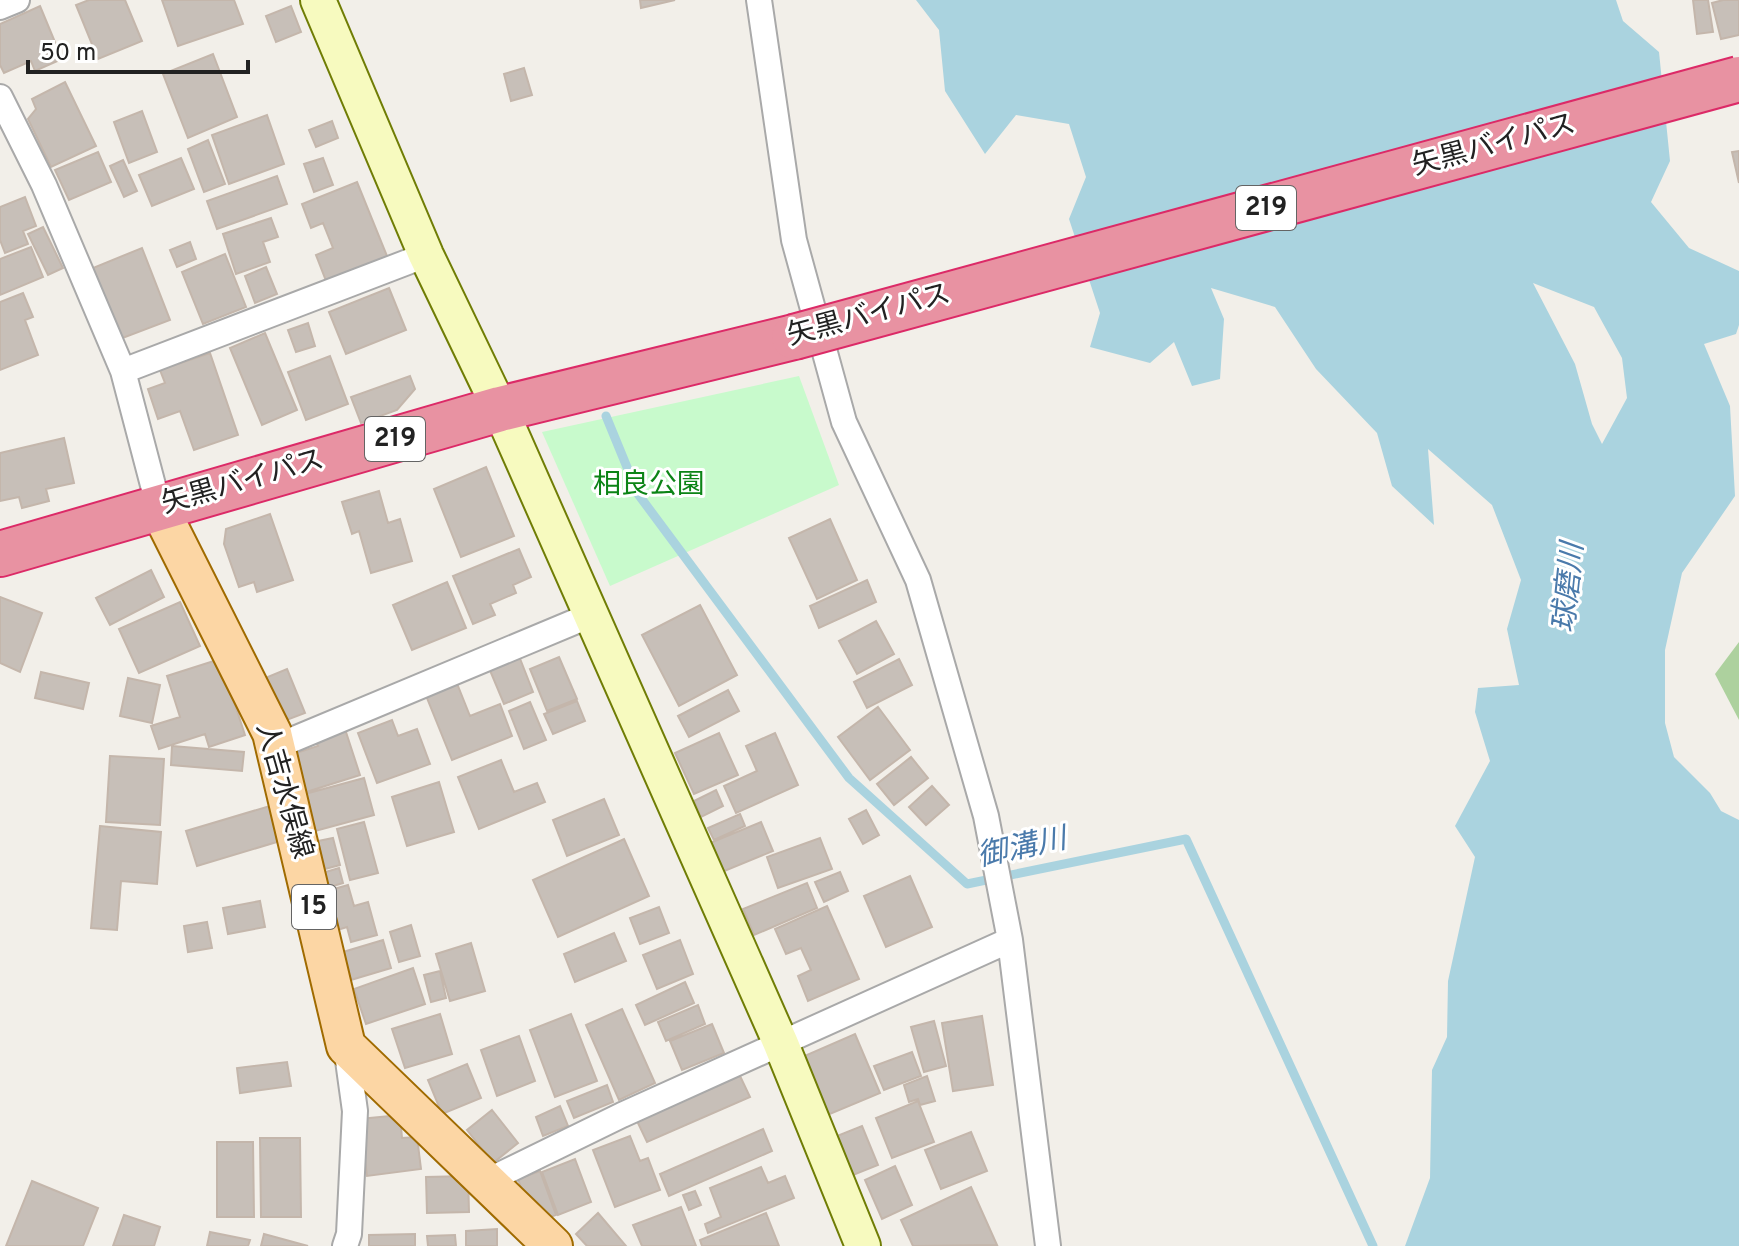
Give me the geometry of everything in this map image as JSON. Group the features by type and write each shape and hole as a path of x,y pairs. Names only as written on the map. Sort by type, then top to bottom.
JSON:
{"highway":[{"name":"矢黒バイパス","path":"0,554 500,409 794,337 1739,79"}],"main road":[{"name":"人吉水俣線","path":"159,508 272,733 346,1046"},
{"path":"346,1046 553,1246"}],"street":[{"path":"0,7 17,0"},
{"path":"318,0 426,255 500,409 781,1044 863,1246"},
{"path":"759,0 794,240 844,422 918,580 986,816 1010,940 1048,1246"},
{"path":"0,97 44,185 123,371 159,508"},
{"path":"123,371 426,255"},
{"path":"275,747 591,615"},
{"path":"487,1181 622,1115 1010,940"},
{"path":"345,1246 349,1234 355,1111 346,1046"}],"green space":[{"name":"相良公園","path":"799,376 839,485 610,586 542,432"},
{"path":"1739,642 1739,720 1715,674"}],"water":[{"name":"球磨川","path":"916,0 1616,0 1623,21 1659,52 1670,161 1651,202 1689,248 1739,271 1739,325 1736,334 1704,344 1730,406 1735,496 1682,573 1665,650 1665,723 1674,757 1710,793 1721,811 1739,820 1739,1246 1405,1246 1430,1178 1432,1070 1447,1037 1448,981 1475,857 1455,826 1490,761 1475,712 1478,688 1519,685 1507,629 1521,580 1492,505 1428,449 1434,525 1392,486 1377,433 1316,369 1275,307 1211,288 1224,319 1220,379 1192,386 1174,342 1150,363 1090,347 1100,313 1069,219 1086,177 1069,124 1016,115 985,154 945,91 939,30","holes":["1533,283 1594,307 1622,358 1627,398 1602,444 1592,424 1575,364"]}],"building":[{"path":"89,0 125,0 142,41 98,59 76,5"},
{"path":"162,0 234,0 243,24 178,46"},
{"path":"640,0 675,0 641,8"},
{"path":"1693,0 1708,0 1713,32 1697,34"},
{"path":"1739,0 1739,35 1721,39 1712,3"},
{"path":"40,6 62,59 35,71 31,61 4,73 0,65 0,24"},
{"path":"291,6 301,32 276,42 266,16"},
{"path":"213,54 237,117 188,138 163,74"},
{"path":"524,68 532,95 511,101 504,74"},
{"path":"65,82 96,146 51,167 28,119 36,109 32,99"},
{"path":"142,111 157,152 129,163 114,122"},
{"path":"267,115 284,164 229,184 212,135"},
{"path":"332,121 338,138 316,147 309,130"},
{"path":"208,140 225,184 204,192 188,149"},
{"path":"1739,151 1739,183 1732,152"},
{"path":"98,152 111,182 69,200 55,170"},
{"path":"181,158 194,189 152,206 139,175"},
{"path":"323,158 333,185 314,192 304,164"},
{"path":"123,160 137,191 124,197 110,166"},
{"path":"277,176 287,204 217,229 207,201"},
{"path":"357,182 389,261 328,286 316,255 333,248 323,223 311,228 302,204"},
{"path":"25,197 36,226 23,231 28,244 5,253 0,240 0,207"},
{"path":"271,218 278,237 263,242 270,262 236,274 223,234"},
{"path":"43,227 63,268 48,275 28,234"},
{"path":"190,242 196,259 177,267 170,250"},
{"path":"31,247 43,277 0,295 0,259"},
{"path":"142,248 170,320 120,339 93,268"},
{"path":"225,254 246,307 203,324 182,272"},
{"path":"266,267 277,294 255,303 245,276"},
{"path":"389,288 406,330 346,354 329,312"},
{"path":"23,293 33,317 25,320 38,355 0,370 0,302"},
{"path":"308,323 315,346 296,352 288,330"},
{"path":"265,333 297,410 262,425 230,348"},
{"path":"210,353 238,435 194,450 180,411 158,419 148,389 165,383 160,370"},
{"path":"330,356 348,404 306,420 288,372"},
{"path":"410,376 415,389 397,410 361,423 351,397"},
{"path":"64,438 74,483 46,489 49,501 22,508 19,497 0,501 0,453"},
{"path":"486,467 514,536 461,557 434,489"},
{"path":"379,491 388,523 400,519 412,561 371,573 359,531 352,534 342,502"},
{"path":"270,514 293,580 257,592 254,582 239,587 224,544 226,529"},
{"path":"830,519 857,580 817,599 789,538"},
{"path":"519,549 531,577 513,585 516,593 490,604 495,615 473,624 453,576"},
{"path":"151,570 164,597 110,625 96,598"},
{"path":"867,580 876,602 819,628 810,606"},
{"path":"447,582 466,628 412,650 393,605"},
{"path":"0,597 42,613 20,672 0,663"},
{"path":"180,602 200,646 139,673 119,629"},
{"path":"700,605 737,675 679,706 642,635"},
{"path":"876,621 894,654 857,674 839,641"},
{"path":"519,656 533,692 504,704 489,668"},
{"path":"559,657 577,699 547,711 530,669"},
{"path":"220,659 245,735 209,747 205,734 159,749 151,726 180,717 167,676"},
{"path":"899,659 912,685 867,708 854,682"},
{"path":"287,669 305,713 276,724 258,681"},
{"path":"41,672 89,683 83,709 35,698"},
{"path":"128,678 160,685 152,723 120,716"},
{"path":"456,681 470,716 500,704 512,736 452,760 425,693"},
{"path":"728,690 739,711 689,737 678,716"},
{"path":"577,701 585,721 553,734 544,714"},
{"path":"530,702 546,740 524,749 509,711"},
{"path":"878,707 910,750 870,780 838,737"},
{"path":"392,720 398,736 417,729 430,764 377,783 358,733"},
{"path":"345,729 360,775 300,794 287,756 318,746 315,739"},
{"path":"719,733 738,775 694,794 675,753"},
{"path":"775,733 798,785 736,813 724,786 757,771 746,746"},
{"path":"172,746 244,752 242,771 171,765"},
{"path":"110,756 164,759 160,825 106,822"},
{"path":"911,757 928,778 894,805 877,784"},
{"path":"501,760 514,792 537,783 545,802 479,829 458,777"},
{"path":"364,778 374,815 315,831 305,794"},
{"path":"439,782 454,832 407,846 392,797"},
{"path":"932,786 949,805 926,825 909,807"},
{"path":"716,790 723,806 701,817 694,801"},
{"path":"604,799 619,835 567,856 553,820"},
{"path":"270,806 280,841 197,866 186,831"},
{"path":"866,810 879,835 863,844 849,819"},
{"path":"740,814 745,826 714,840 708,828"},
{"path":"364,822 378,873 350,880 337,829"},
{"path":"761,822 773,851 722,872 710,843"},
{"path":"100,826 161,832 157,884 121,881 117,930 91,928"},
{"path":"333,838 340,865 325,869 318,841"},
{"path":"820,838 832,869 778,888 767,857"},
{"path":"624,839 649,896 558,937 533,880"},
{"path":"339,868 343,883 313,892 309,877"},
{"path":"840,872 848,891 824,902 815,882"},
{"path":"910,876 932,927 886,947 864,896"},
{"path":"807,883 817,908 754,935 743,909"},
{"path":"348,885 354,906 368,902 377,935 351,942 347,927 331,932 320,893"},
{"path":"260,901 265,927 228,934 223,908"},
{"path":"827,906 859,979 808,1001 798,976 811,970 801,948 786,954 775,929"},
{"path":"659,907 669,933 640,944 630,918"},
{"path":"207,922 212,948 188,952 184,926"},
{"path":"411,925 420,956 399,962 390,932"},
{"path":"614,933 626,961 575,982 564,954"},
{"path":"383,940 391,968 351,980 343,952"},
{"path":"680,940 693,974 657,989 643,955"},
{"path":"471,943 485,991 450,1001 436,954"},
{"path":"413,968 425,1004 366,1024 354,989"},
{"path":"440,971 446,998 431,1002 424,975"},
{"path":"685,982 694,1003 645,1025 636,1005"},
{"path":"698,1005 705,1024 666,1041 658,1022"},
{"path":"622,1009 655,1083 619,1100 586,1025"},
{"path":"440,1014 452,1054 405,1068 392,1029"},
{"path":"571,1014 597,1081 555,1097 530,1030"},
{"path":"982,1016 993,1085 953,1091 942,1023"},
{"path":"934,1021 946,1066 924,1072 911,1027"},
{"path":"712,1024 724,1053 682,1070 670,1041"},
{"path":"855,1034 880,1093 825,1116 800,1058"},
{"path":"519,1036 535,1081 497,1096 481,1050"},
{"path":"912,1052 921,1076 884,1090 874,1066"},
{"path":"287,1062 291,1086 240,1093 237,1068"},
{"path":"467,1064 481,1098 442,1114 428,1080"},
{"path":"740,1076 750,1097 647,1142 637,1121"},
{"path":"927,1076 935,1101 920,1105 918,1099 909,1102 904,1085"},
{"path":"607,1085 613,1102 574,1118 567,1101"},
{"path":"918,1101 934,1142 892,1158 876,1118"},
{"path":"560,1106 568,1126 543,1136 536,1117"},
{"path":"492,1110 518,1143 493,1163 467,1130"},
{"path":"400,1115 402,1138 417,1137 421,1169 367,1176 360,1119"},
{"path":"862,1126 878,1165 848,1177 832,1138"},
{"path":"763,1129 772,1151 669,1196 660,1174"},
{"path":"971,1132 987,1171 941,1189 925,1150"},
{"path":"630,1136 640,1161 648,1158 660,1190 615,1207 593,1150"},
{"path":"260,1138 300,1138 301,1217 261,1217"},
{"path":"217,1142 253,1142 254,1217 217,1217"},
{"path":"575,1159 591,1202 558,1215 542,1172"},
{"path":"895,1166 912,1205 882,1219 865,1180"},
{"path":"761,1167 768,1183 785,1176 794,1198 708,1233 705,1224 721,1217 710,1188"},
{"path":"540,1171 556,1215 534,1223 518,1179"},
{"path":"468,1176 469,1212 427,1213 426,1177"},
{"path":"32,1181 98,1208 83,1246 6,1246"},
{"path":"971,1187 997,1245 913,1246 901,1220"},
{"path":"695,1191 701,1205 689,1210 683,1195"},
{"path":"681,1207 696,1246 642,1246 633,1225"},
{"path":"598,1213 626,1246 587,1246 576,1234"},
{"path":"766,1213 779,1246 702,1246 700,1240"},
{"path":"124,1215 160,1227 154,1246 113,1246"},
{"path":"497,1229 497,1246 466,1246 466,1231"},
{"path":"210,1232 250,1240 248,1246 207,1246"},
{"path":"264,1234 308,1246 261,1246"},
{"path":"415,1234 415,1246 369,1246 369,1235"},
{"path":"455,1235 456,1246 428,1246 427,1236"}],"waterway":[{"name":"御溝川","path":"606,416 638,494 849,778 967,884 1186,839 1373,1246"}]}
